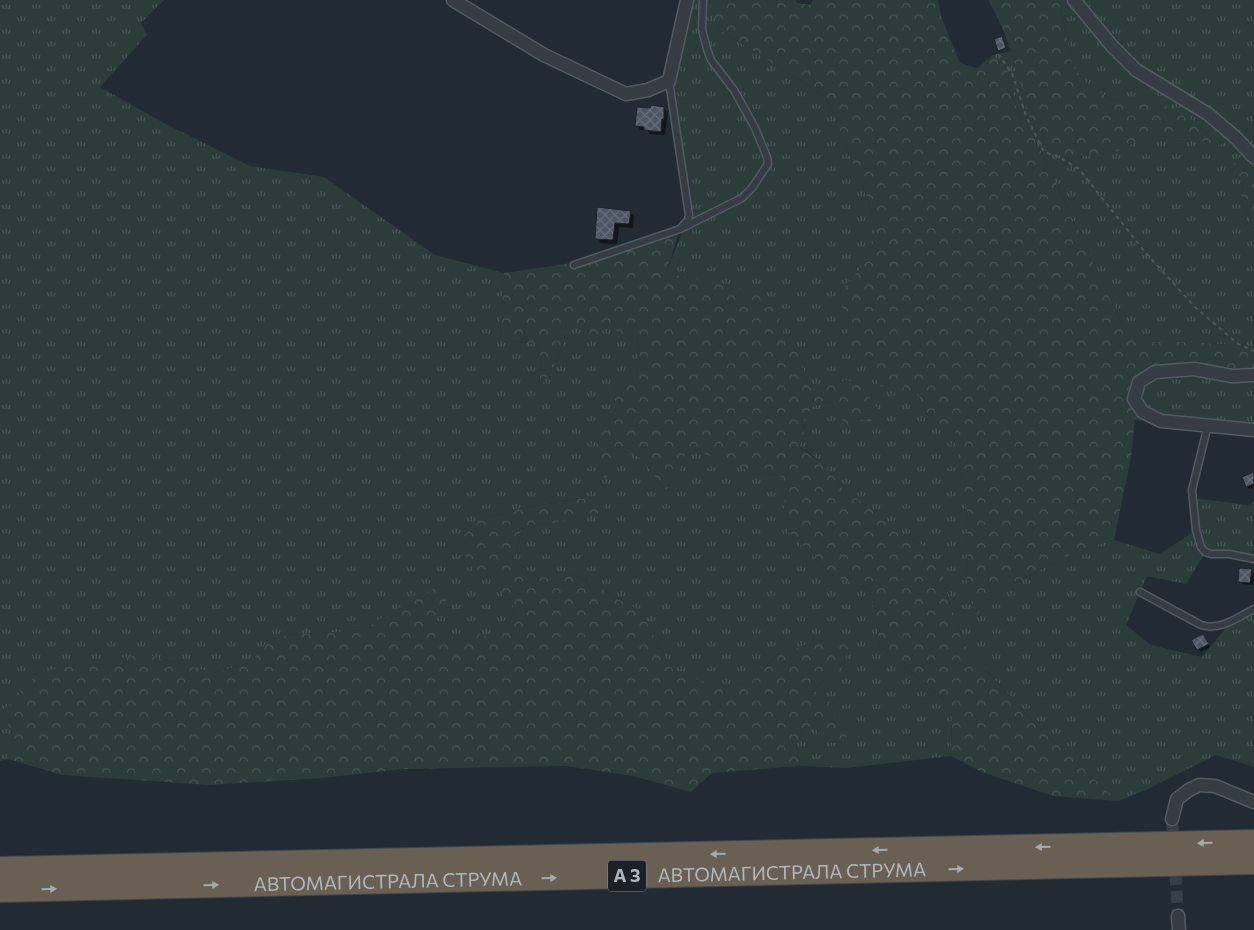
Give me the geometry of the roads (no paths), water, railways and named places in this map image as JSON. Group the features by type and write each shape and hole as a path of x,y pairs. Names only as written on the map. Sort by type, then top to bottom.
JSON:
{"highway":[{"name":"АВТОМАГИСТРАЛА СТРУМА","path":"0,869 1254,842"},
{"name":"АВТОМАГИСТРАЛА СТРУМА","path":"0,890 1254,862"}],"street":[{"path":"453,0 544,56 626,94 648,90 669,81 687,0"},
{"path":"1074,0 1112,46 1136,70 1208,114 1254,157"},
{"path":"1254,376 1232,376 1194,369 1155,372 1140,382 1134,399 1143,412 1161,421 1254,430"},
{"path":"1172,818 1178,799 1199,785 1215,786 1254,802"},
{"path":"1178,916 1179,930"}],"lane":[{"path":"574,265 680,229 742,198 752,188 768,164 755,128 734,90 711,60 702,29 703,0"},
{"path":"669,81 689,215 688,220 680,229"},
{"path":"1208,425 1192,490 1196,530 1201,547 1205,552 1211,554 1229,554 1254,559"},
{"path":"1140,592 1201,625 1211,628 1220,626 1254,609"}],"tunnel":[{"path":"1172,819 1178,916"}]}
